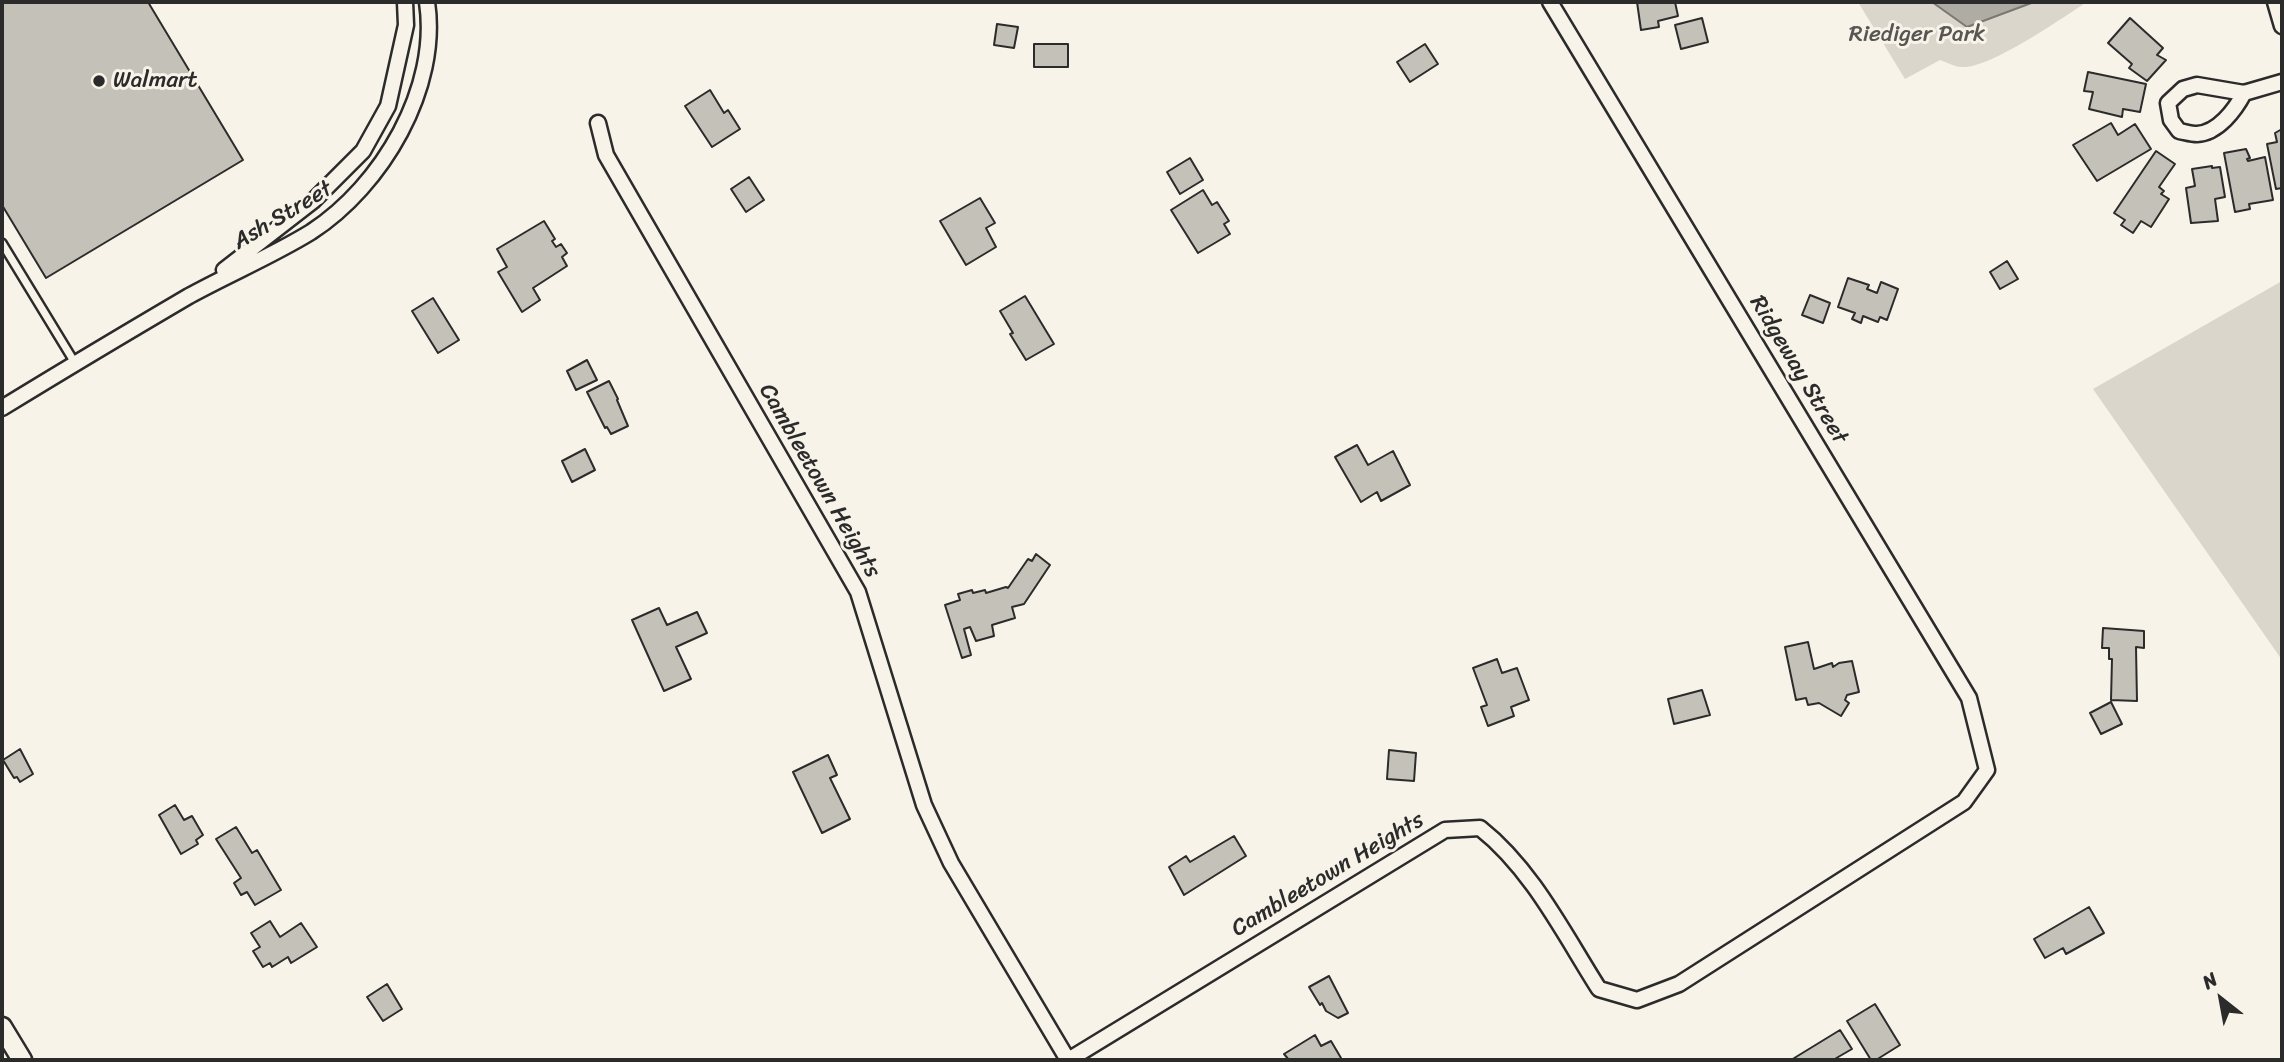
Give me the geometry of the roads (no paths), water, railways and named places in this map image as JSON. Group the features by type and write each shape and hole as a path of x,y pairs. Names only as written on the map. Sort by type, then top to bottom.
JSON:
{"street":[{"name":"Ash Street","path":"192,295 313,201 362,151 388,106 406,25 405,2"},
{"name":"Ash Street","path":"2,408 192,295 311,232 352,201 395,144 411,110 427,52 428,2"},
{"name":"Ridgeway Street","path":"1550,2 1969,698 1987,770"},
{"path":"2275,2 2282,26"},
{"path":"2244,93 2230,115 2198,134 2179,131 2171,120 2168,103 2183,89 2197,85 2244,93 2282,82"},
{"name":"Cambleetown Heights","path":"598,122 606,155 858,592 924,805 951,863 1069,1060 1445,830 1480,828 1496,841 1532,884 1599,989 1637,1000 1679,984 1964,802 1987,770"},
{"path":"2,1027 22,1060"}],"lane":[{"path":"2,243 75,363"}],"place":[{"name":"Walmart","path":"99,81"}],"park label":[{"name":"Riediger Park","path":"1917,35"}]}
